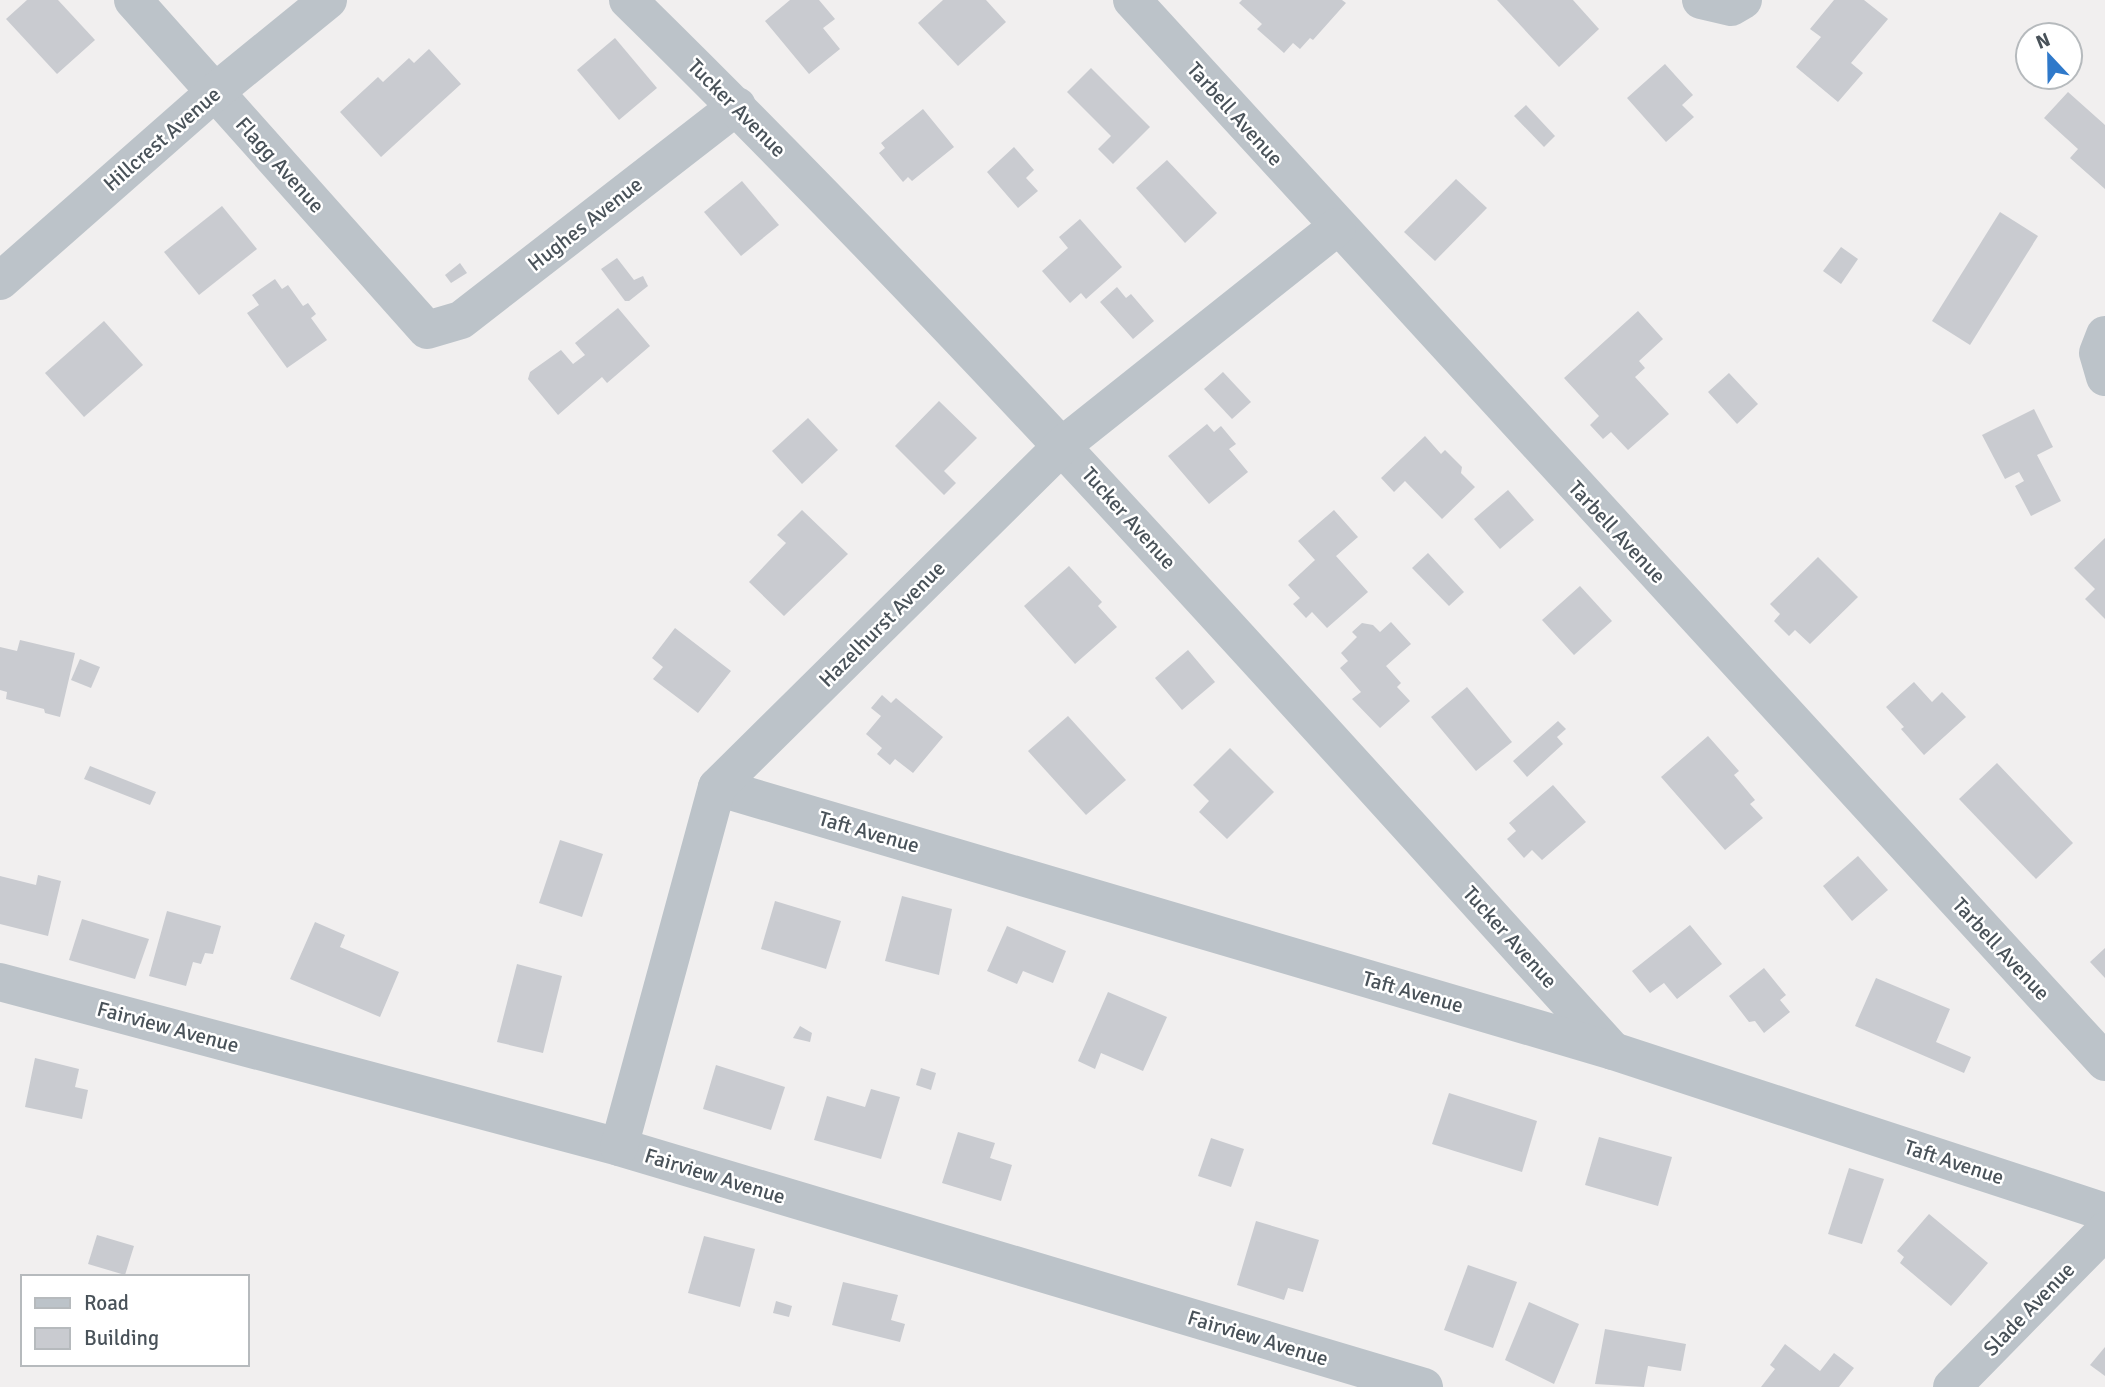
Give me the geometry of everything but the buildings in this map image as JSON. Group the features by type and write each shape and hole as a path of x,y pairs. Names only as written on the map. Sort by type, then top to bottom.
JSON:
{"street":[{"name":"Flagg Avenue","path":"133,0 427,330"},
{"name":"Hillcrest Avenue","path":"0,281 215,92 328,0"},
{"name":"Tucker Avenue","path":"628,0 737,106 1063,445 1614,1051"},
{"name":"Tarbell Avenue","path":"1132,0 1337,227 2105,1062"},
{"name":"Hughes Avenue","path":"427,330 461,320 737,106"},
{"name":"Hazelhurst Avenue","path":"717,787 1063,445 1337,227"},
{"path":"2105,335 2098,353 2105,377"},
{"path":"619,1147 717,787"},
{"name":"Taft Avenue","path":"717,787 1614,1051 2105,1212"},
{"name":"Fairview Avenue","path":"0,982 619,1147 1424,1387"},
{"name":"Slade Avenue","path":"1952,1387 2105,1231"}]}
